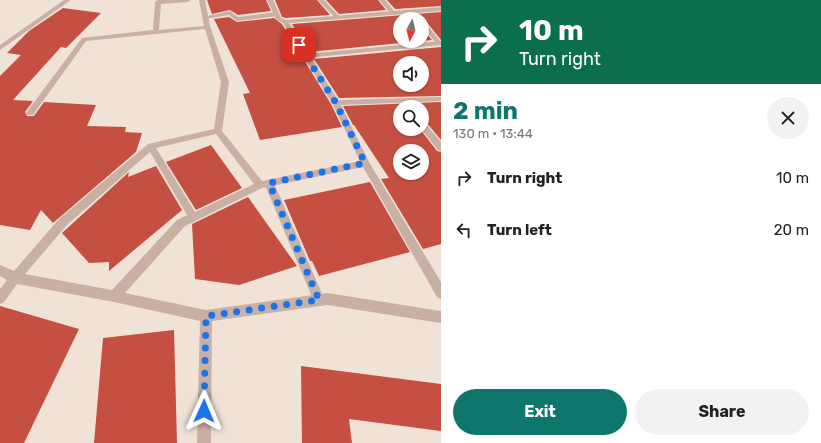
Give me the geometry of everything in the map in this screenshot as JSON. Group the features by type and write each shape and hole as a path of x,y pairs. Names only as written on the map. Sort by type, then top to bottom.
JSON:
{"street":[{"path":"0,48 68,0"},
{"path":"156,32 158,2 188,0"},
{"path":"202,0 208,29 225,82 218,131 264,184 319,300"},
{"path":"270,0 279,19 285,22 393,13"},
{"path":"321,0 337,18"},
{"path":"382,0 393,13"},
{"path":"403,12 441,9"},
{"path":"206,17 230,13 237,19 277,14"},
{"path":"285,22 336,103 365,163 441,293"},
{"path":"30,113 84,39 208,27 208,29"},
{"path":"429,31 439,43"},
{"path":"306,56 439,43"},
{"path":"429,101 441,100"},
{"path":"336,103 393,104"},
{"path":"0,298 15,278 63,222 151,146 218,131"},
{"path":"429,133 441,148"},
{"path":"151,146 193,217"},
{"path":"114,296 182,223 193,217 264,184 365,163"},
{"path":"0,270 15,278 114,296 206,316 327,299 441,317"},
{"path":"204,443 206,316"}],"building":[{"path":"207,0 266,0 271,11 238,15 230,10 212,14"},
{"path":"275,0 317,0 330,15 282,17"},
{"path":"326,0 378,0 386,10 339,14"},
{"path":"387,0 441,0 441,6 395,9"},
{"path":"63,8 101,13 66,48 61,47 13,100 33,101 25,112 27,116 34,116 44,102 96,105 87,126 126,127 125,132 142,133 136,152 53,223 41,210 30,230 0,225 0,76 21,55 7,53 29,31"},
{"path":"441,12 441,40 429,25 429,13"},
{"path":"393,16 393,44 309,52 292,24"},
{"path":"229,17 237,22 274,18 282,24 331,104 342,127 260,140 243,94 250,93 214,19"},
{"path":"441,47 441,96 339,98 314,59"},
{"path":"429,102 441,102 441,140 429,126"},
{"path":"393,104 393,136 425,136 437,151 441,152 441,244 423,249 381,179 389,178 353,125 343,106"},
{"path":"211,145 242,188 196,210 166,162"},
{"path":"156,166 182,210 109,271 109,262 89,263 62,233 129,172 128,177"},
{"path":"370,182 410,252 319,276 312,261 310,261 284,200"},
{"path":"248,197 297,266 239,285 195,279 192,224"},
{"path":"0,306 79,329 24,443 0,443"},
{"path":"174,330 177,443 94,443 103,338"},
{"path":"301,366 441,384 441,431 349,419 352,443 302,443"}],"route":[{"path":"204,411 206,316 319,300 269,183 365,163 336,103 299,45"}]}
